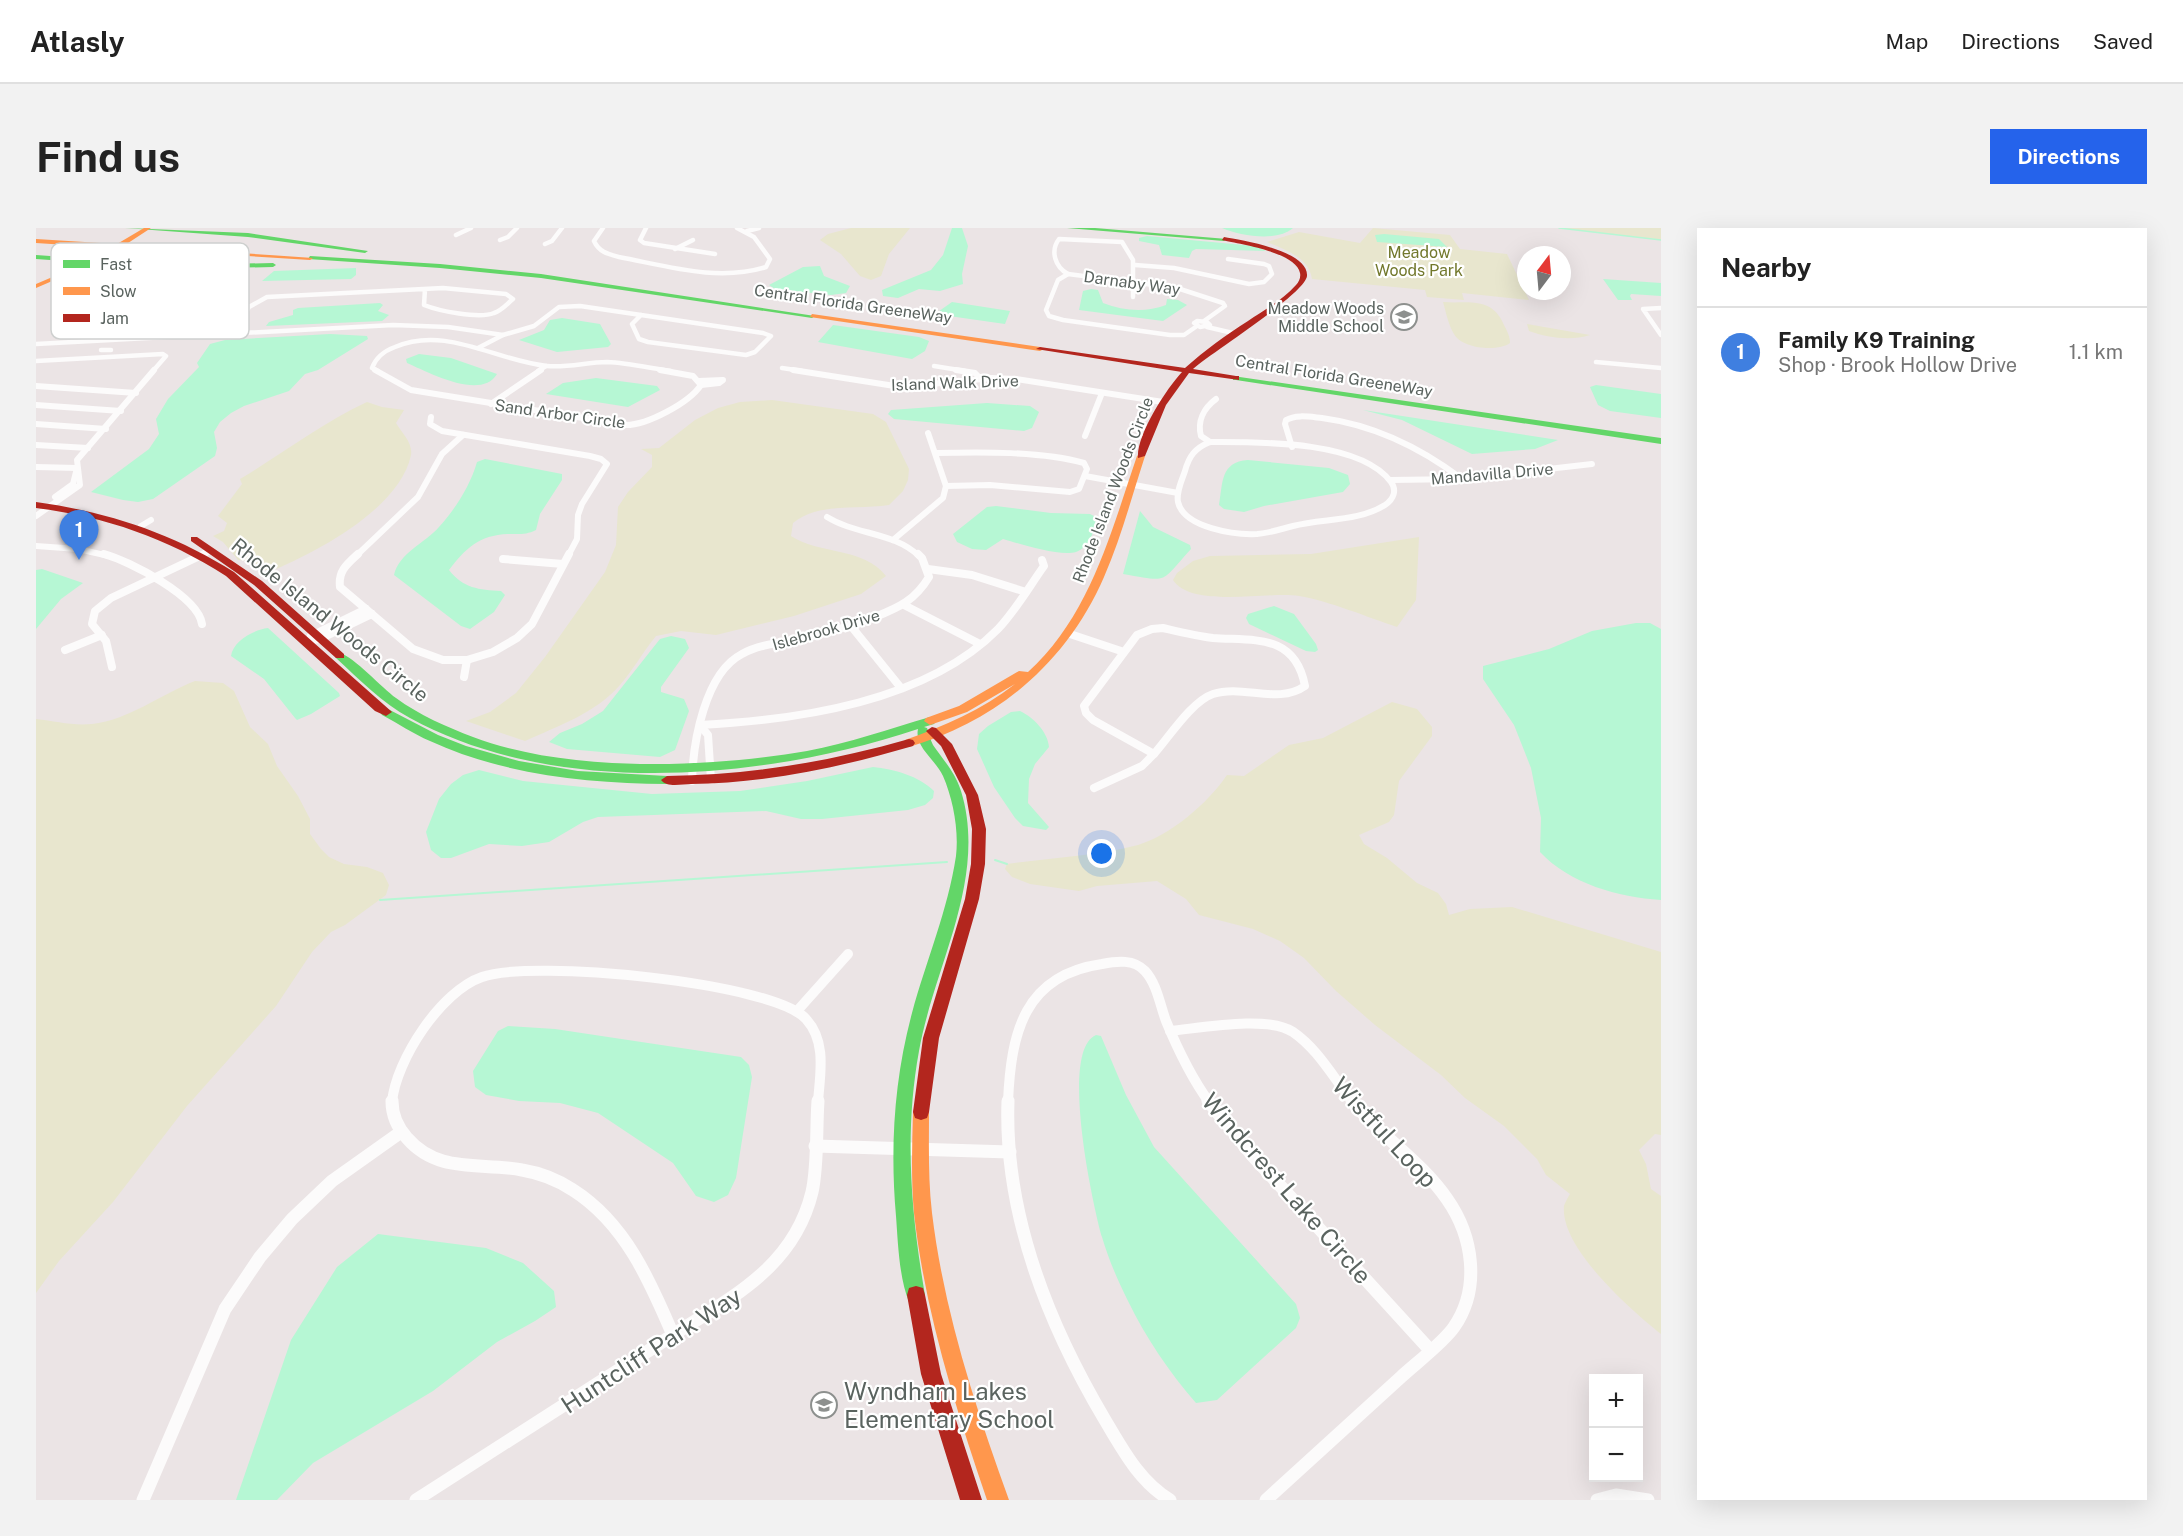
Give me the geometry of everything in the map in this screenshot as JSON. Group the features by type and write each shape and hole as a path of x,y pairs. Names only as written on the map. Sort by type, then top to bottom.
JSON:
{"main road":[{"path":"128,228 145,233 248,235 473,262"},
{"name":"Rhode Island Woods Circle","path":"923,732 938,734 981,714 1014,692 1067,633 1096,585 1131,484 1163,402 1191,368 1303,284 1305,276 1302,268 1294,259 1262,243 1220,233 1176,229 1070,228"},
{"path":"125,243 145,233"},
{"name":"Central Florida GreeneWay","path":"145,233 232,243"},
{"name":"Central Florida GreeneWay","path":"36,241 108,243 145,233 575,273 1661,441"},
{"name":"Central Florida GreeneWay","path":"36,236 108,243"},
{"name":"Central Florida GreeneWay","path":"249,245 517,273 1180,365"},
{"path":"36,257 51,259"},
{"path":"249,266 361,263 517,273"},
{"path":"36,284 51,278"},
{"name":"Central Florida GreeneWay","path":"1204,369 1661,432"},
{"name":"Rhode Island Woods Circle","path":"36,499 146,523 163,534 208,552 230,574 313,638 379,708 400,721 440,741 511,763 566,773 625,780 710,774 782,773 858,758 923,732 1008,684 1046,657"},
{"path":"923,732 947,771 959,807 963,850 956,896 919,1014 905,1076 902,1148 905,1234 931,1374 971,1500"},
{"path":"938,734 961,768 977,813 980,845 975,888 932,1036 926,1069 920,1148 927,1226 941,1311 954,1366 998,1500"}],"street":[{"path":"456,235 471,228"},
{"path":"500,240 508,237 517,228"},
{"path":"545,244 552,241 562,228"},
{"path":"598,249 594,241 603,228"},
{"path":"653,228 644,228 640,240 644,243 675,249 715,254"},
{"path":"588,252 598,249 619,257 714,273 756,271 769,263 770,259 754,237 747,231 737,228"},
{"path":"747,231 759,228"},
{"path":"1068,274 1061,271 1055,264 1056,243 1059,239 1122,242 1135,265 1133,297"},
{"path":"675,249 693,240"},
{"path":"1135,265 1174,268 1249,284 1264,282 1272,274 1269,266 1264,264 1228,259"},
{"name":"Darnaby Way","path":"1068,274 1135,282 1177,288 1223,303 1225,306 1207,324 1194,322 1197,326 1184,335 1170,335 1049,316 1046,310 1058,280 1068,274"},
{"path":"249,308 252,303 267,297 425,289 449,288 506,294 513,299 492,315 449,312 424,305 425,289"},
{"path":"478,348 503,335 534,326 554,309 567,305 642,315 764,333 771,336 755,352 746,355 648,342 639,339 632,324 642,315"},
{"path":"1661,309 1643,309 1661,335"},
{"path":"249,334 420,324 466,327 503,335"},
{"path":"1207,324 1235,333"},
{"path":"36,342 152,339"},
{"name":"Sand Arbor Circle","path":"411,340 439,340 478,348 519,362 546,366 570,367 606,362 683,373 693,376 700,383 696,394 650,419 631,425 527,412 411,390 372,368 377,358 411,340"},
{"path":"36,362 48,359 94,357 111,350 117,344 116,341"},
{"path":"102,354 108,344 116,341"},
{"path":"36,516 73,484 77,460 106,429 166,356 163,354 102,354"},
{"path":"1596,362 1661,368"},
{"path":"491,404 546,366"},
{"path":"934,366 975,373 981,379"},
{"name":"Island Walk Drive","path":"782,368 901,387 981,379 1016,379 1163,402"},
{"path":"36,386 136,393"},
{"path":"1085,436 1102,393"},
{"path":"1210,442 1201,436 1199,426 1205,411 1216,399"},
{"path":"36,405 121,411"},
{"path":"431,417 430,424 433,427 463,435 590,456 601,459 607,464 582,504 578,515 577,539 532,624 517,638 493,652 467,660 443,660 413,649 340,587 339,578 343,568 418,497 442,454 463,435"},
{"path":"1292,447 1285,424 1286,420 1292,417 1341,422 1365,428 1416,447 1462,479"},
{"path":"36,424 106,429"},
{"path":"893,540 943,498 946,486 928,433"},
{"path":"1210,442 1292,447 1352,455 1368,462 1391,480 1395,489 1393,498 1385,505 1351,517 1307,522 1255,535 1217,530 1200,523 1180,510 1178,493 1189,457 1199,446 1210,442"},
{"path":"36,445 88,448"},
{"path":"936,453 996,452 1077,460 1084,463 1087,468 1079,489 1070,492 990,485 946,486"},
{"name":"Mandavilla Drive","path":"1391,480 1462,479 1592,464"},
{"path":"36,467 77,468"},
{"path":"1085,476 1178,493"},
{"path":"827,518 836,524 893,540 911,548 923,559 928,569 972,575 1026,592"},
{"path":"36,546 76,547 120,557 155,577 200,615 202,624"},
{"path":"112,668 107,643 92,624 93,615 98,608 115,596 208,552"},
{"path":"503,559 563,564"},
{"path":"699,725 731,724 805,714 901,688 952,665 997,630 1044,566 1042,560"},
{"name":"Islebrook Drive","path":"692,775 699,725 719,676 729,663 754,649 851,626 904,605 916,597 924,587 928,569"},
{"path":"904,605 980,644"},
{"path":"313,638 369,612"},
{"path":"851,626 901,688"},
{"path":"1094,788 1142,766 1154,754 1202,700 1207,697 1227,692 1286,694 1300,691 1305,686 1304,678 1289,650 1277,643 1261,640 1216,638 1163,628 1152,629 1137,635 1084,706 1086,713 1093,720 1154,754"},
{"path":"1067,633 1124,652"},
{"path":"65,650 102,635"},
{"path":"464,676 467,660"},
{"path":"699,725 708,735 710,774"},
{"path":"797,1011 848,954"},
{"name":"Windcrest Lake Circle","path":"1170,1500 1161,1496 1138,1473 1090,1395 1052,1314 1029,1250 1017,1201 1010,1152 1008,1078 1018,1026 1035,996 1054,979 1076,968 1123,962 1137,964 1148,974 1170,1031 1191,1074 1219,1116 1262,1167 1430,1350"},
{"name":"Huntcliff Park Way","path":"401,1132 392,1114 392,1096 397,1077 446,1000 464,986 484,976 508,971 625,974 752,994 778,1001 797,1011 810,1022 818,1036 822,1053 812,1191 802,1220 782,1254 754,1283 416,1500"},
{"name":"Wistful Loop","path":"1170,1031 1264,1023 1277,1024 1295,1033 1313,1049 1329,1074 1363,1113 1428,1176 1448,1201 1462,1230 1472,1266 1469,1295 1454,1328 1430,1350"},
{"path":"143,1500 225,1309 260,1257 292,1219 332,1181 401,1132 422,1154 441,1161 499,1166 537,1173 581,1195 610,1219 632,1251 652,1286 673,1336"},
{"path":"815,1146 1010,1152"},
{"path":"1266,1500 1430,1350"},
{"path":"931,1374 954,1366"},
{"path":"1597,1500 1607,1494 1634,1496 1648,1500"}],"green space":[{"path":"851,228 910,228 889,254 881,276 871,280 860,276 841,254 820,240 828,234"},
{"name":"Meadow Woods Park","path":"1373,228 1450,235 1460,249 1507,254 1517,275 1517,299 1462,293 1464,300 1427,297 1425,290 1312,279 1306,265 1295,255 1267,242 1299,232 1360,243"},
{"path":"1559,228 1661,228 1661,240"},
{"path":"1443,302 1478,303 1493,309 1504,325 1510,343 1497,348 1480,348 1464,343 1454,334"},
{"path":"1527,324 1590,335 1575,338 1552,337 1529,331"},
{"path":"772,400 873,414 886,422 909,469 908,480 903,491 889,505 826,509 803,516 793,523 791,536 815,546 866,560 886,576 861,594 794,616 716,635 681,631 656,636 610,695 576,718 525,741 466,721 490,712 516,693 545,657 605,572 616,545 618,507 628,492 652,467 652,455 641,449 659,448 695,420 718,408 740,402"},
{"path":"367,402 404,410 396,423 409,442 411,451 404,475 391,493 373,511 331,541 269,572 251,561 238,560 223,542 213,536 224,531 227,523 218,516 242,484 240,479 318,429"},
{"path":"1419,537 1416,600 1397,627 1311,598 1285,595 1232,597 1196,594 1183,589 1173,580 1177,573 1193,561 1210,556 1311,554"},
{"path":"195,681 223,683 234,691 250,727 268,744 277,766 298,796 310,819 310,834 321,849 329,857 344,864 367,867 383,873 389,885 386,895 345,925 331,932 312,952 276,1006 187,1106 113,1202 59,1261 36,1293 36,719 77,724 106,722"},
{"path":"1392,702 1417,709 1432,727 1432,736 1399,781 1394,815 1389,822 1359,835 1364,844 1387,858 1417,883 1438,893 1446,904 1449,915 1470,909 1512,907 1661,952 1661,1135 1655,1134 1639,1150 1646,1164 1651,1189 1661,1196 1661,1334 1616,1294 1585,1259 1566,1223 1564,1206 1570,1194 1546,1175 1537,1159 1504,1126 1465,1098 1441,1075 1375,1025 1336,991 1304,958 1280,941 1253,929 1199,915 1186,899 1157,881 1097,886 1079,891 1030,884 1012,877 1005,869 1007,864 1106,852 1151,840 1188,817 1210,796 1227,775 1244,776 1289,745 1323,738"}],"shaded area":[{"path":"952,228 962,228 968,246 962,274 963,284 940,291 919,289 898,298 883,296 882,290 931,270 943,255"},
{"path":"1222,228 1293,228 1278,235 1259,236"},
{"path":"1375,235 1439,239 1447,247 1377,242"},
{"path":"1147,236 1255,246 1266,251 1196,249 1192,251 1189,258 1162,255 1159,245 1139,241 1139,238"},
{"path":"820,266 824,276 850,286 846,293 831,295 775,289 769,285 803,267"},
{"path":"356,268 356,275 351,279 262,281 274,271"},
{"path":"1603,279 1661,283 1661,296 1631,294 1632,300 1618,300"},
{"path":"1098,290 1103,303 1119,308 1142,310 1158,308 1166,305 1167,299 1178,300 1187,305 1163,321 1079,310 1083,291"},
{"path":"952,302 1010,311 1005,324 935,314"},
{"path":"380,303 383,305 378,311 389,315 382,321 266,326 269,322 293,315 293,310 298,308"},
{"path":"562,318 600,324 611,344 608,347 557,352 519,340 544,330 550,320"},
{"path":"833,325 919,337 929,341 925,351 912,359 818,342"},
{"path":"330,334 367,336 368,339 318,370 305,374 289,391 244,406 231,413 220,422 214,432 217,448 215,456 153,499 138,502 91,492 149,449 159,434 156,419 168,399 199,367 197,363 210,344 225,340"},
{"path":"419,354 451,358 497,374 489,382 479,385 454,382 407,363 406,359"},
{"path":"596,378 657,386 660,390 628,407 546,394 563,383"},
{"path":"1596,385 1661,394 1661,418 1610,411 1598,405 1590,387"},
{"path":"987,403 1030,406 1039,412 1032,428 1024,431 894,419 888,414 891,410"},
{"path":"1363,410 1558,440 1535,449 1472,454 1402,420"},
{"path":"485,459 562,474 562,480 540,514 536,530 498,535 481,540 467,550 449,570 466,584 479,589 501,591 505,595 494,612 470,629 461,626 394,575 401,560 445,520 466,488 477,462"},
{"path":"1248,460 1329,468 1348,475 1350,484 1343,492 1264,506 1244,512 1224,509 1219,505 1224,475 1232,465"},
{"path":"996,506 1051,513 1090,514 1096,517 1096,522 1091,538 1085,547 1076,552 1060,553 1003,539 986,550 972,549 957,542 953,534 987,507"},
{"path":"1140,511 1153,527 1190,545 1191,549 1163,578 1123,574"},
{"path":"42,569 83,583 61,599 36,629 36,570"},
{"path":"1274,606 1294,614 1318,650 1306,651 1249,624 1246,618 1248,614"},
{"path":"1636,623 1650,623 1661,629 1661,900 1628,896 1596,887 1566,873 1540,852 1541,818 1531,768 1514,725 1483,679 1483,666 1549,649 1592,631"},
{"path":"268,628 340,696 297,720 264,679 231,656 236,646 245,637"},
{"path":"671,636 685,639 689,648 661,687 661,692 684,699 689,711 675,750 660,757 567,749 549,742 560,733 582,724 603,711 660,639"},
{"path":"1020,711 1039,726 1048,741 1049,747 1035,764 1029,779 1028,803 1049,827 1046,830 1023,826 1015,818 994,787 977,749 979,734 988,726 1011,712"},
{"path":"873,767 889,769 914,777 934,791 933,798 925,805 908,810 822,819 801,819 766,811 598,817 583,822 549,842 522,846 489,844 451,858 441,858 431,850 426,832 439,799 451,784 463,775 479,770 523,781 652,794 740,791 807,781"},
{"path":"508,1026 555,1029 741,1057 749,1065 752,1077 736,1178 728,1195 714,1202 696,1196 673,1163 598,1113 560,1103 519,1101 486,1095 475,1087 473,1071 498,1031"},
{"path":"1096,1035 1101,1036 1126,1095 1154,1147 1296,1304 1300,1318 1296,1328 1217,1400 1196,1403 1167,1367 1135,1315 1104,1245 1086,1163 1079,1097 1080,1069 1085,1047"},
{"path":"378,1234 486,1248 523,1263 554,1291 556,1307 497,1342 433,1391 313,1463 277,1500 236,1500 291,1340 337,1267"}],"waterway":[{"path":"1559,228 1661,240"},
{"path":"995,860 1007,864"},
{"path":"380,900 947,862"}],"traffic: fast":[{"path":"128,228 248,235 365,251"},
{"path":"1070,228 1224,239"},
{"path":"36,257 51,258"},
{"path":"310,258 440,266 541,276 812,316"},
{"path":"249,266 273,265"},
{"path":"1236,378 1661,441"},
{"path":"340,656 405,710 471,741 534,758 601,767 670,769 740,765 808,755 872,740 930,721"},
{"path":"386,712 434,738 490,758 578,775 667,780"},
{"path":"916,1295 902,1190 902,1120 905,1086 919,1015 951,911 963,848 959,810 952,782 945,768 926,743 923,731"}],"traffic: slow":[{"path":"123,243 148,228"},
{"path":"36,241 68,243"},
{"path":"249,254 310,258"},
{"path":"36,286 51,280"},
{"path":"812,316 1040,349"},
{"path":"909,743 967,720 993,705 1038,669 1058,647 1075,622 1099,577 1141,456"},
{"path":"930,721 963,709 1023,674"},
{"path":"921,1112 920,1162 923,1211 930,1260 952,1358 998,1500"}],"traffic: jam":[{"path":"1141,456 1162,405 1188,370 1208,352 1283,301 1303,280 1304,274 1301,266 1283,254 1224,239"},
{"path":"1040,349 1236,378"},
{"path":"36,505 88,513 138,527 161,536 207,560 230,574 386,712"},
{"path":"194,539 258,583 340,656"},
{"path":"921,1112 931,1038 972,899 978,864 979,829 972,795 946,744 932,731"},
{"path":"667,780 728,778 790,771 880,752 909,743"},
{"path":"916,1295 931,1374 971,1500"}],"place":[{"name":"Meadow Woods Middle School","path":"1404,317"},
{"name":"Family K9 Training","path":"79,560"},
{"name":"Wyndham Lakes Elementary School","path":"824,1405"}]}
